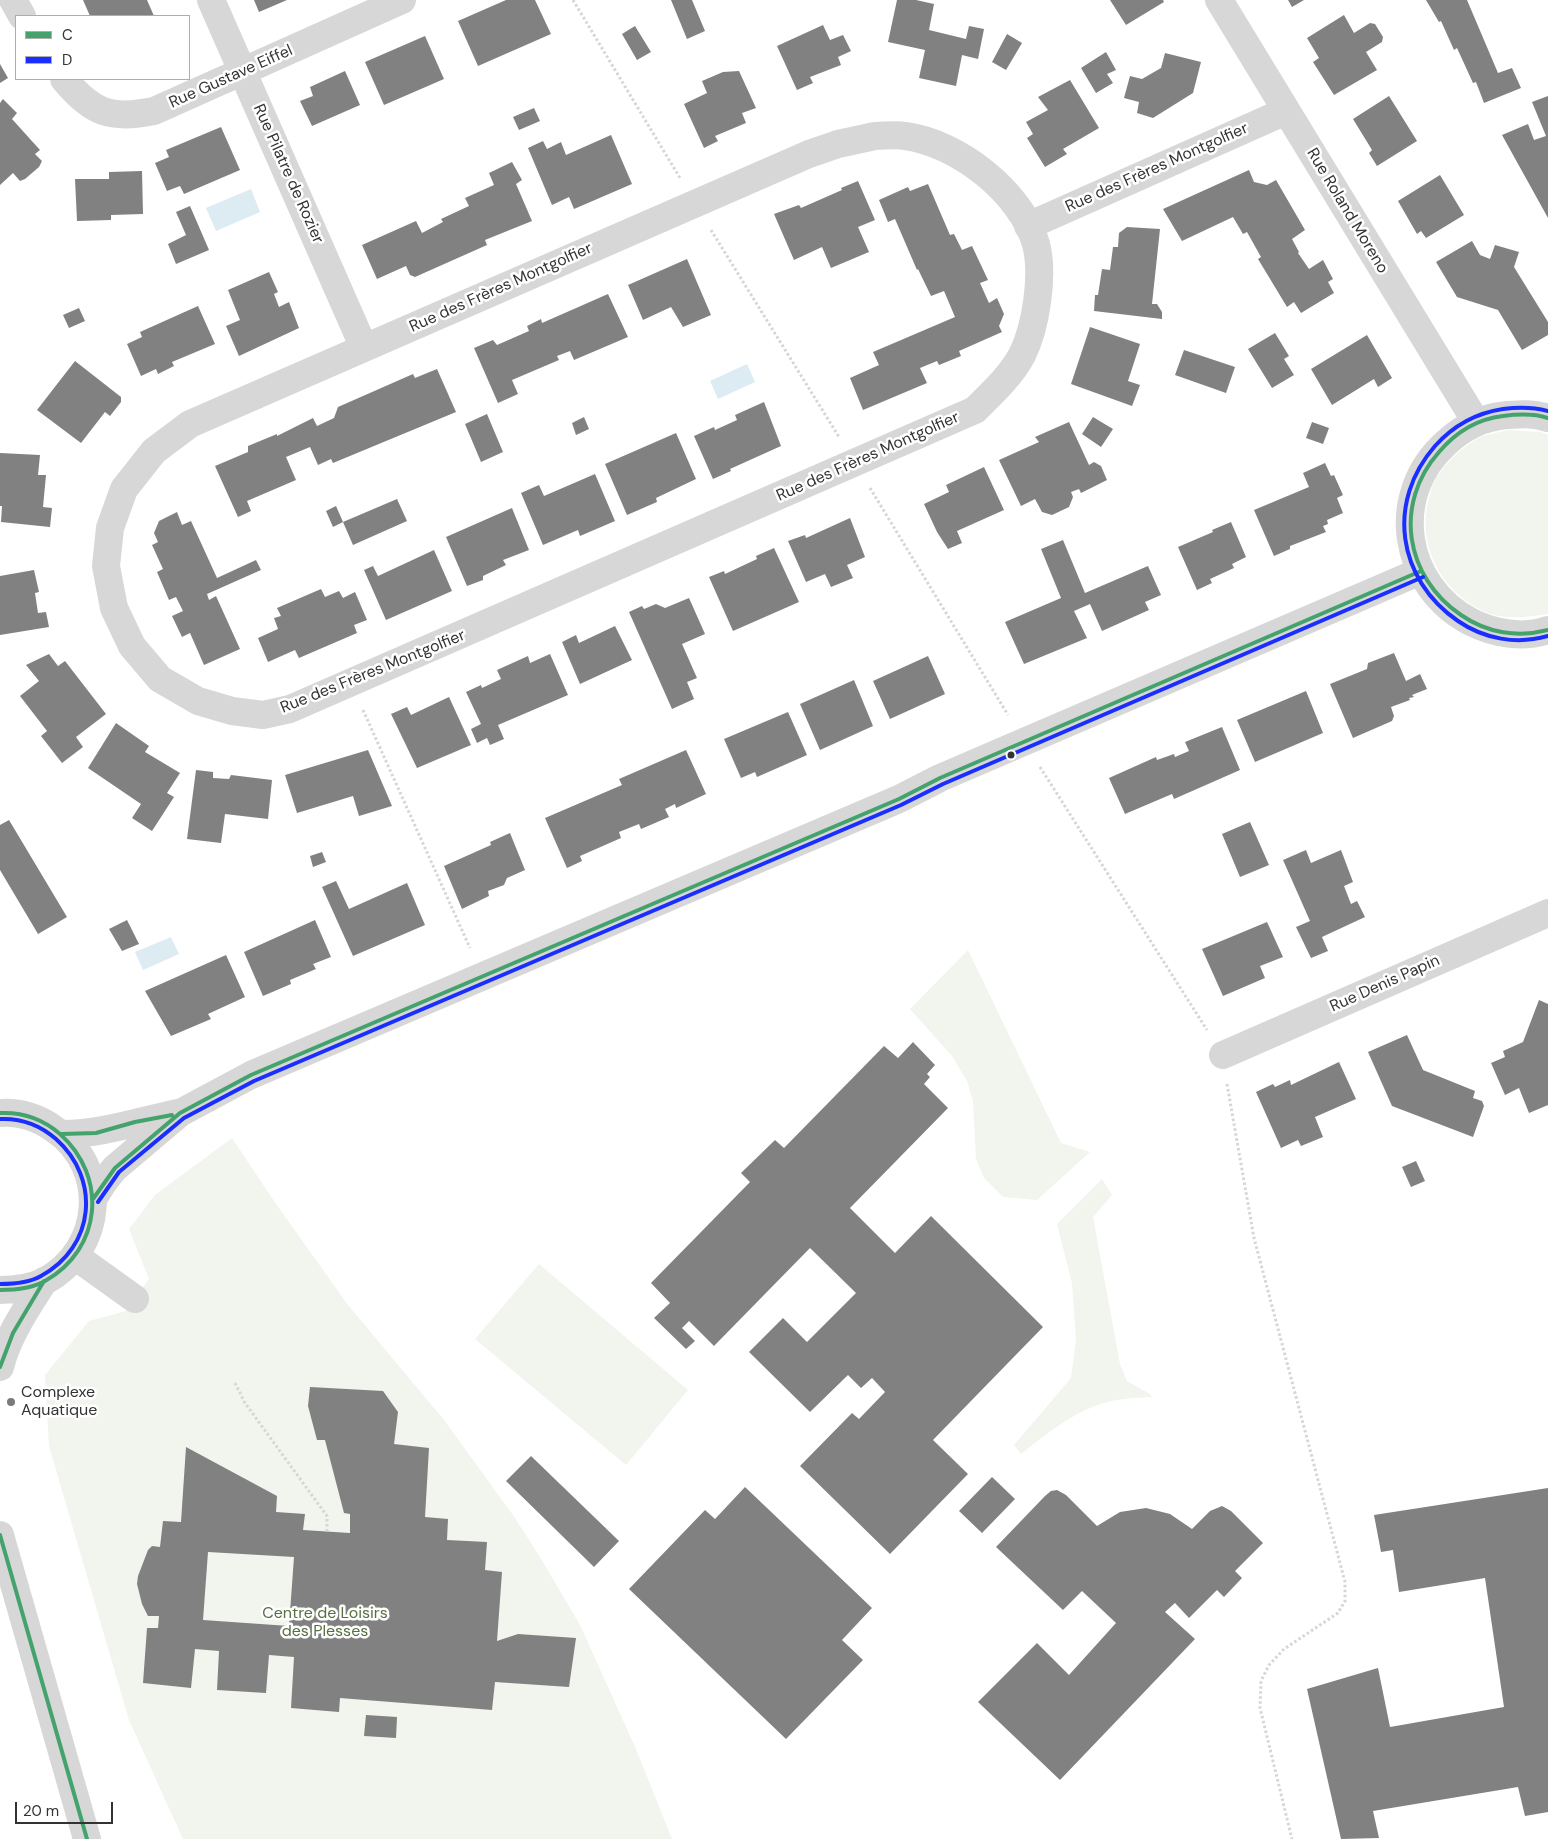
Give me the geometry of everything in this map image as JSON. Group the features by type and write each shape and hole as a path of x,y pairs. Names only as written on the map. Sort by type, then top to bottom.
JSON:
{"street":[{"path":"13,0 21,15"},
{"name":"Rue Pilatre de Rozier","path":"212,0 364,348"},
{"name":"Rue Gustave Eiffel","path":"65,80 79,97 94,108 114,115 133,116 154,111 402,0"},
{"name":"Rue Roland Moreno","path":"1218,0 1476,422"},
{"name":"Rue des Frères Montgolfier","path":"1028,226 1286,112"},
{"name":"Rue des Frères Montgolfier","path":"875,136 904,136 940,145 967,160 990,178 1014,202 1028,226 1036,245 1039,294 1032,324 1022,355 1000,385 975,410 351,684 290,709 263,715 232,711 198,702 160,679 132,646 114,608 106,566 110,528 124,489 154,451 190,424 809,154 838,144 875,136"},
{"path":"1548,418 1525,413 1497,416 1476,422 1456,433 1436,452 1425,467 1414,491 1410,508 1409,528 1417,564 1426,581 1439,599 1456,614 1482,628 1508,634 1527,634 1548,630"},
{"path":"94,1199 105,1180 115,1168 180,1113 251,1075 899,799 940,778 1421,571"},
{"name":"Rue Denis Papin","path":"1223,1055 1548,913"},
{"path":"0,1113 27,1116 46,1123 62,1134 81,1157 92,1185 94,1199 89,1229 75,1256 61,1270 44,1281 23,1288 0,1290"},
{"path":"62,1134 96,1132 180,1113"},
{"path":"75,1256 135,1299"},
{"path":"0,1367 7,1344 44,1281"},
{"path":"0,1535 87,1839"}],"path":[{"path":"573,0 1024,742 1223,1055 1254,1238 1344,1582 1345,1601 1338,1613 1284,1649 1269,1665 1261,1681 1260,1708 1292,1839"},
{"path":"351,684 483,976"},
{"path":"235,1382 245,1403 327,1516 327,1532"}],"green space":[{"path":"1508,430 1540,432 1548,435 1548,614 1503,617 1488,613 1472,605 1459,595 1437,568 1427,536 1428,502 1433,484 1441,471 1457,454 1475,440"},
{"path":"968,950 1061,1143 1090,1152 1037,1200 1003,1197 984,1178 976,1159 973,1101 967,1081 952,1056 910,1009"},
{"name":"Centre de Loisirs des Plesses","path":"232,1138 276,1204 348,1305 444,1420 515,1518 543,1562 580,1625 636,1749 672,1839 183,1839 129,1720 49,1446 45,1375 89,1321 126,1311 149,1279 129,1229 155,1195"},
{"path":"1102,1179 1112,1195 1093,1217 1120,1364 1127,1381 1152,1397 1107,1402 1090,1408 1059,1425 1021,1454 1014,1445 1071,1378 1076,1339 1072,1283 1057,1224"},
{"path":"539,1264 688,1390 626,1465 475,1339"}],"shaded area":[{"path":"251,189 260,212 216,231 206,208"},
{"path":"747,364 755,382 718,399 710,381"},
{"path":"171,937 179,954 143,970 135,952"}],"building":[{"path":"83,0 147,0 154,15 90,15"},
{"path":"254,0 287,0 259,12"},
{"path":"506,0 535,0 551,34 478,66 458,21"},
{"path":"671,0 692,0 705,31 687,39"},
{"path":"897,0 916,0 934,4 929,30 966,39 969,26 984,29 978,59 962,55 956,86 919,78 925,50 888,42"},
{"path":"1110,0 1163,0 1164,2 1126,25"},
{"path":"1288,0 1304,0 1292,7"},
{"path":"1426,0 1467,0 1498,73 1512,68 1521,88 1484,103 1476,82 1473,83 1457,48 1454,50 1441,21 1439,22"},
{"path":"1344,15 1354,33 1370,23 1375,24 1383,37 1382,42 1366,52 1377,70 1334,95 1313,62 1319,58 1307,38"},
{"path":"823,25 830,40 843,35 851,51 838,57 841,65 810,77 813,83 797,90 777,46"},
{"path":"635,26 651,52 637,60 622,34"},
{"path":"1007,34 1022,43 1006,70 992,62"},
{"path":"425,36 444,79 384,105 365,62"},
{"path":"1106,52 1116,70 1107,74 1113,83 1096,93 1081,68"},
{"path":"1165,53 1201,62 1193,93 1153,118 1137,113 1139,102 1124,98 1130,76 1142,79 1161,68"},
{"path":"0,64 8,78 0,83"},
{"path":"345,71 360,105 312,126 300,101 313,96 310,87"},
{"path":"739,71 756,108 742,113 746,123 715,136 718,141 704,148 684,104 707,93 702,81 723,72"},
{"path":"1070,80 1099,128 1063,149 1067,154 1045,167 1027,138 1033,134 1026,122 1048,110 1038,97"},
{"path":"1389,96 1417,141 1377,166 1369,153 1372,150 1353,119"},
{"path":"1548,96 1548,218 1502,135 1528,124 1534,140 1546,136 1532,102"},
{"path":"3,99 17,113 12,119 40,150 35,154 42,161 39,167 25,179 20,181 13,173 0,185 0,103"},
{"path":"534,108 540,121 519,130 513,117"},
{"path":"221,127 240,170 184,194 180,186 167,191 155,163 169,157 166,150"},
{"path":"611,135 632,184 574,209 569,197 552,205 528,148 543,141 547,149 561,142 566,155"},
{"path":"512,162 522,180 516,184 532,221 485,240 487,245 415,277 410,275 406,266 377,279 362,245 416,221 422,233 443,222 441,219 469,206 465,198 494,185 489,173"},
{"path":"1249,170 1254,182 1267,185 1276,180 1305,230 1292,239 1298,253 1309,269 1323,260 1333,279 1328,282 1334,293 1301,313 1294,302 1287,307 1258,259 1261,257 1247,232 1243,234 1233,217 1182,241 1163,209"},
{"path":"142,171 143,214 111,215 111,220 77,221 75,179 109,179 109,172"},
{"path":"1440,175 1464,215 1426,238 1421,231 1417,234 1398,201"},
{"path":"858,181 875,220 858,227 869,252 831,268 822,247 794,260 774,214 799,205 801,208"},
{"path":"928,184 950,235 954,234 962,250 972,246 988,280 980,283 989,303 997,298 1004,314 999,326 1002,332 959,351 961,356 939,365 937,361 920,368 927,383 863,410 850,378 879,365 873,352 955,317 944,291 931,296 917,270 895,219 888,222 879,200 908,187 910,191"},
{"path":"190,206 209,250 176,264 168,244 186,235 176,212"},
{"path":"1127,227 1160,229 1152,304 1157,304 1162,312 1162,319 1094,311 1095,295 1098,295 1102,269 1110,270 1113,247 1118,247 1119,233"},
{"path":"1472,241 1480,255 1490,259 1495,245 1519,252 1514,267 1548,322 1548,335 1522,350 1498,310 1457,297 1436,262"},
{"path":"687,259 711,315 683,327 671,307 643,320 628,285"},
{"path":"269,272 278,292 274,294 279,307 289,302 299,328 239,356 226,326 240,320 228,290"},
{"path":"608,294 628,337 574,360 570,351 557,356 559,360 512,380 518,394 498,403 474,348 493,340 497,345 529,331 527,326 541,319 542,323"},
{"path":"198,306 215,344 172,362 174,366 158,374 156,369 141,376 127,344 142,337 140,332"},
{"path":"79,308 85,321 69,328 63,315"},
{"path":"1090,327 1140,344 1128,381 1140,385 1132,406 1071,384"},
{"path":"1275,333 1289,356 1284,359 1294,375 1272,388 1248,349"},
{"path":"1367,335 1392,378 1378,387 1374,379 1332,405 1311,369"},
{"path":"1184,350 1235,367 1226,393 1175,375"},
{"path":"75,361 121,397 121,402 110,416 105,412 81,443 37,410"},
{"path":"437,369 456,412 333,463 331,459 318,465 310,447 286,457 296,480 247,501 251,511 238,517 215,466 248,452 248,446 277,434 277,436 313,418 317,426 334,418 338,407 413,374 415,378"},
{"path":"764,402 781,446 730,469 731,471 713,479 694,436 714,427 715,430 737,420 735,415"},
{"path":"487,414 503,452 481,462 465,424"},
{"path":"584,417 589,429 576,435 572,423"},
{"path":"1093,417 1113,429 1101,447 1082,434"},
{"path":"1069,422 1089,465 1094,462 1101,466 1107,480 1081,493 1079,489 1071,492 1073,497 1069,507 1052,515 1042,512 1035,499 1021,506 999,460 1039,442 1035,437"},
{"path":"1312,422 1329,428 1323,444 1306,438"},
{"path":"676,433 696,479 656,498 657,502 627,515 605,464"},
{"path":"0,453 40,455 38,475 46,475 43,507 52,508 50,527 1,522"},
{"path":"1325,463 1331,476 1334,475 1343,495 1337,498 1343,513 1327,520 1328,524 1323,526 1326,532 1290,546 1290,549 1274,556 1254,510 1309,487 1303,473"},
{"path":"984,467 1004,510 957,531 962,543 948,549 937,532 924,504 949,492 946,485"},
{"path":"595,474 615,521 580,536 578,530 543,545 521,493 539,485 544,496"},
{"path":"397,499 407,521 353,545 343,522"},
{"path":"336,506 343,522 333,527 326,511"},
{"path":"512,508 529,550 503,560 506,565 483,576 483,580 467,586 446,537"},
{"path":"177,512 182,525 191,521 217,578 256,560 261,570 207,594 209,600 216,596 240,649 204,665 190,633 182,637 172,616 183,611 176,597 169,600 157,572 163,569 152,545 158,542 154,533 159,521"},
{"path":"850,518 865,557 847,565 853,578 831,587 825,574 806,582 788,541 805,535 806,538"},
{"path":"1231,522 1246,557 1232,564 1234,568 1210,579 1212,583 1197,590 1178,547"},
{"path":"1063,540 1085,593 1148,566 1161,595 1145,602 1149,610 1102,631 1090,604 1074,611 1087,638 1024,664 1005,622 1061,598 1041,549"},
{"path":"774,548 799,602 733,631 709,577 724,571 725,574 757,559 756,556"},
{"path":"434,550 452,591 386,620 364,570 373,566 378,576"},
{"path":"34,570 39,592 35,593 38,613 46,612 49,627 0,635 0,576"},
{"path":"321,589 325,597 339,591 343,598 355,592 367,620 354,625 357,633 299,658 295,650 268,662 258,638 278,629 274,618 281,616 277,608"},
{"path":"689,598 705,634 682,644 697,678 687,682 694,699 672,709 629,612 642,606 644,609 656,604 665,608"},
{"path":"615,626 632,660 580,684 562,642 576,635 579,643"},
{"path":"1394,653 1406,681 1420,674 1427,689 1412,695 1414,697 1409,698 1410,700 1391,707 1394,716 1392,721 1353,738 1330,684 1367,669 1368,663"},
{"path":"49,654 58,666 65,661 106,714 76,737 83,747 62,763 41,736 47,731 20,696 39,681 26,665"},
{"path":"550,654 568,695 498,725 504,739 490,745 487,738 477,743 471,729 481,724 466,692 481,685 482,688 501,679 497,670 528,656 530,663"},
{"path":"928,656 945,694 890,719 873,681"},
{"path":"854,680 873,726 820,750 800,704"},
{"path":"1306,691 1323,733 1255,762 1237,720"},
{"path":"449,697 471,745 417,768 391,714 407,707 411,715"},
{"path":"788,712 807,755 757,777 755,772 741,778 724,739"},
{"path":"116,723 149,746 145,752 180,773 167,793 174,797 152,831 132,818 141,804 88,768"},
{"path":"1222,727 1240,770 1174,799 1172,794 1125,814 1109,778 1156,757 1157,760 1174,754 1175,757 1189,751 1185,742"},
{"path":"368,750 392,806 359,816 353,796 297,813 285,775"},
{"path":"686,750 706,794 676,808 675,804 665,809 669,817 641,829 639,824 619,832 621,838 580,856 582,861 567,868 545,818 622,785 619,779"},
{"path":"196,770 213,772 213,778 229,779 231,775 272,780 268,819 225,814 221,843 187,839"},
{"path":"9,820 67,917 38,934 0,870 0,825"},
{"path":"1250,822 1269,865 1240,877 1222,834"},
{"path":"510,833 525,870 507,878 504,885 488,891 489,896 462,909 444,866 491,845 490,842"},
{"path":"1306,850 1311,863 1341,850 1353,882 1344,886 1351,904 1357,901 1365,917 1322,937 1328,951 1311,958 1296,927 1310,921 1283,860"},
{"path":"322,852 326,862 313,867 310,856"},
{"path":"336,881 349,909 407,883 425,925 353,956 322,887"},
{"path":"127,920 139,944 122,951 109,929"},
{"path":"315,920 331,957 313,964 316,969 290,980 291,984 263,996 244,952"},
{"path":"1267,922 1283,957 1260,966 1265,978 1223,996 1202,949"},
{"path":"226,955 245,997 208,1014 211,1019 171,1036 145,991"},
{"path":"1539,1000 1548,1004 1548,1105 1529,1113 1519,1088 1505,1095 1491,1063 1505,1057 1503,1051 1523,1042"},
{"path":"1407,1035 1423,1070 1475,1091 1473,1098 1482,1101 1484,1106 1473,1137 1392,1106 1368,1052"},
{"path":"913,1042 935,1065 927,1074 930,1077 924,1084 948,1108 850,1208 895,1253 931,1216 1043,1327 933,1440 968,1474 890,1554 800,1466 852,1413 859,1419 885,1392 872,1378 861,1388 848,1375 810,1412 749,1352 783,1318 807,1342 856,1293 810,1248 714,1346 689,1321 682,1328 695,1341 686,1349 654,1318 670,1303 651,1283 750,1182 741,1173 775,1140 784,1148 884,1046 898,1058"},
{"path":"1339,1062 1356,1099 1315,1117 1323,1137 1301,1146 1298,1140 1281,1148 1256,1092 1273,1084 1275,1087 1290,1080 1291,1085"},
{"path":"1416,1161 1425,1181 1411,1187 1402,1167"},
{"path":"310,1387 383,1391 398,1412 394,1444 429,1448 425,1517 448,1519 447,1540 487,1542 485,1570 502,1572 497,1641 518,1634 576,1638 569,1687 495,1682 492,1710 340,1698 339,1712 291,1708 294,1657 269,1655 266,1693 217,1690 219,1651 195,1649 191,1688 143,1683 147,1628 158,1628 159,1616 148,1616 142,1604 137,1584 138,1576 148,1550 152,1546 160,1547 163,1521 181,1522 186,1447 277,1496 276,1512 305,1514 303,1530 350,1533 350,1514 344,1513 325,1440 317,1440 308,1406","holes":["208,1552 294,1557 289,1626 203,1620"]},
{"path":"531,1456 619,1541 594,1567 506,1481"},
{"path":"992,1477 1015,1499 982,1533 959,1511"},
{"path":"745,1487 872,1608 842,1640 863,1660 786,1739 629,1589 705,1510 715,1519"},
{"path":"1548,1488 1548,1812 1525,1816 1518,1787 1373,1811 1379,1838 1341,1839 1307,1689 1378,1668 1390,1727 1504,1707 1485,1578 1399,1592 1393,1550 1381,1552 1374,1515"},
{"path":"1057,1490 1066,1495 1097,1526 1120,1512 1146,1508 1170,1514 1192,1529 1210,1511 1222,1506 1231,1511 1263,1543 1235,1571 1242,1578 1224,1597 1217,1590 1189,1618 1175,1603 1165,1612 1195,1639 1060,1780 978,1702 1037,1643 1069,1675 1116,1623 1082,1591 1063,1610 996,1547 1045,1496 1051,1491"},
{"path":"366,1715 397,1717 396,1738 364,1736"}],"transit line":[{"name":"D","path":"1548,411 1526,408 1493,411 1474,417 1449,432 1435,446 1419,468 1409,491 1405,515 1405,539 1411,562 1422,584 1437,604 1458,621 1490,636 1513,640 1536,639 1548,636"},
{"name":"C","path":"1548,418 1526,414 1493,418 1476,423 1453,438 1439,452 1424,472 1415,494 1411,516 1412,539 1417,560 1427,581 1442,599 1461,615 1492,630 1514,634 1548,630"},
{"name":"C","path":"93,1199 115,1168 180,1113 251,1075 899,799 940,778 1421,571"},
{"name":"D","path":"98,1202 119,1172 184,1118 254,1081 901,805 943,784 1423,577"},
{"name":"C","path":"0,1113 24,1115 39,1120 60,1134 75,1151 86,1171 91,1191 92,1212 87,1232 78,1251 64,1267 45,1281 34,1286 0,1290"},
{"name":"C","path":"62,1134 96,1133 135,1122 172,1115"},
{"name":"D","path":"0,1119 30,1123 56,1139 70,1155 80,1173 85,1192 86,1212 81,1230 72,1248 59,1263 41,1276 26,1282 0,1284"},
{"name":"C","path":"0,1367 13,1333 44,1281"},
{"name":"C","path":"0,1535 87,1839"}],"place":[{"name":"Complexe Aquatique","path":"11,1402"}]}
